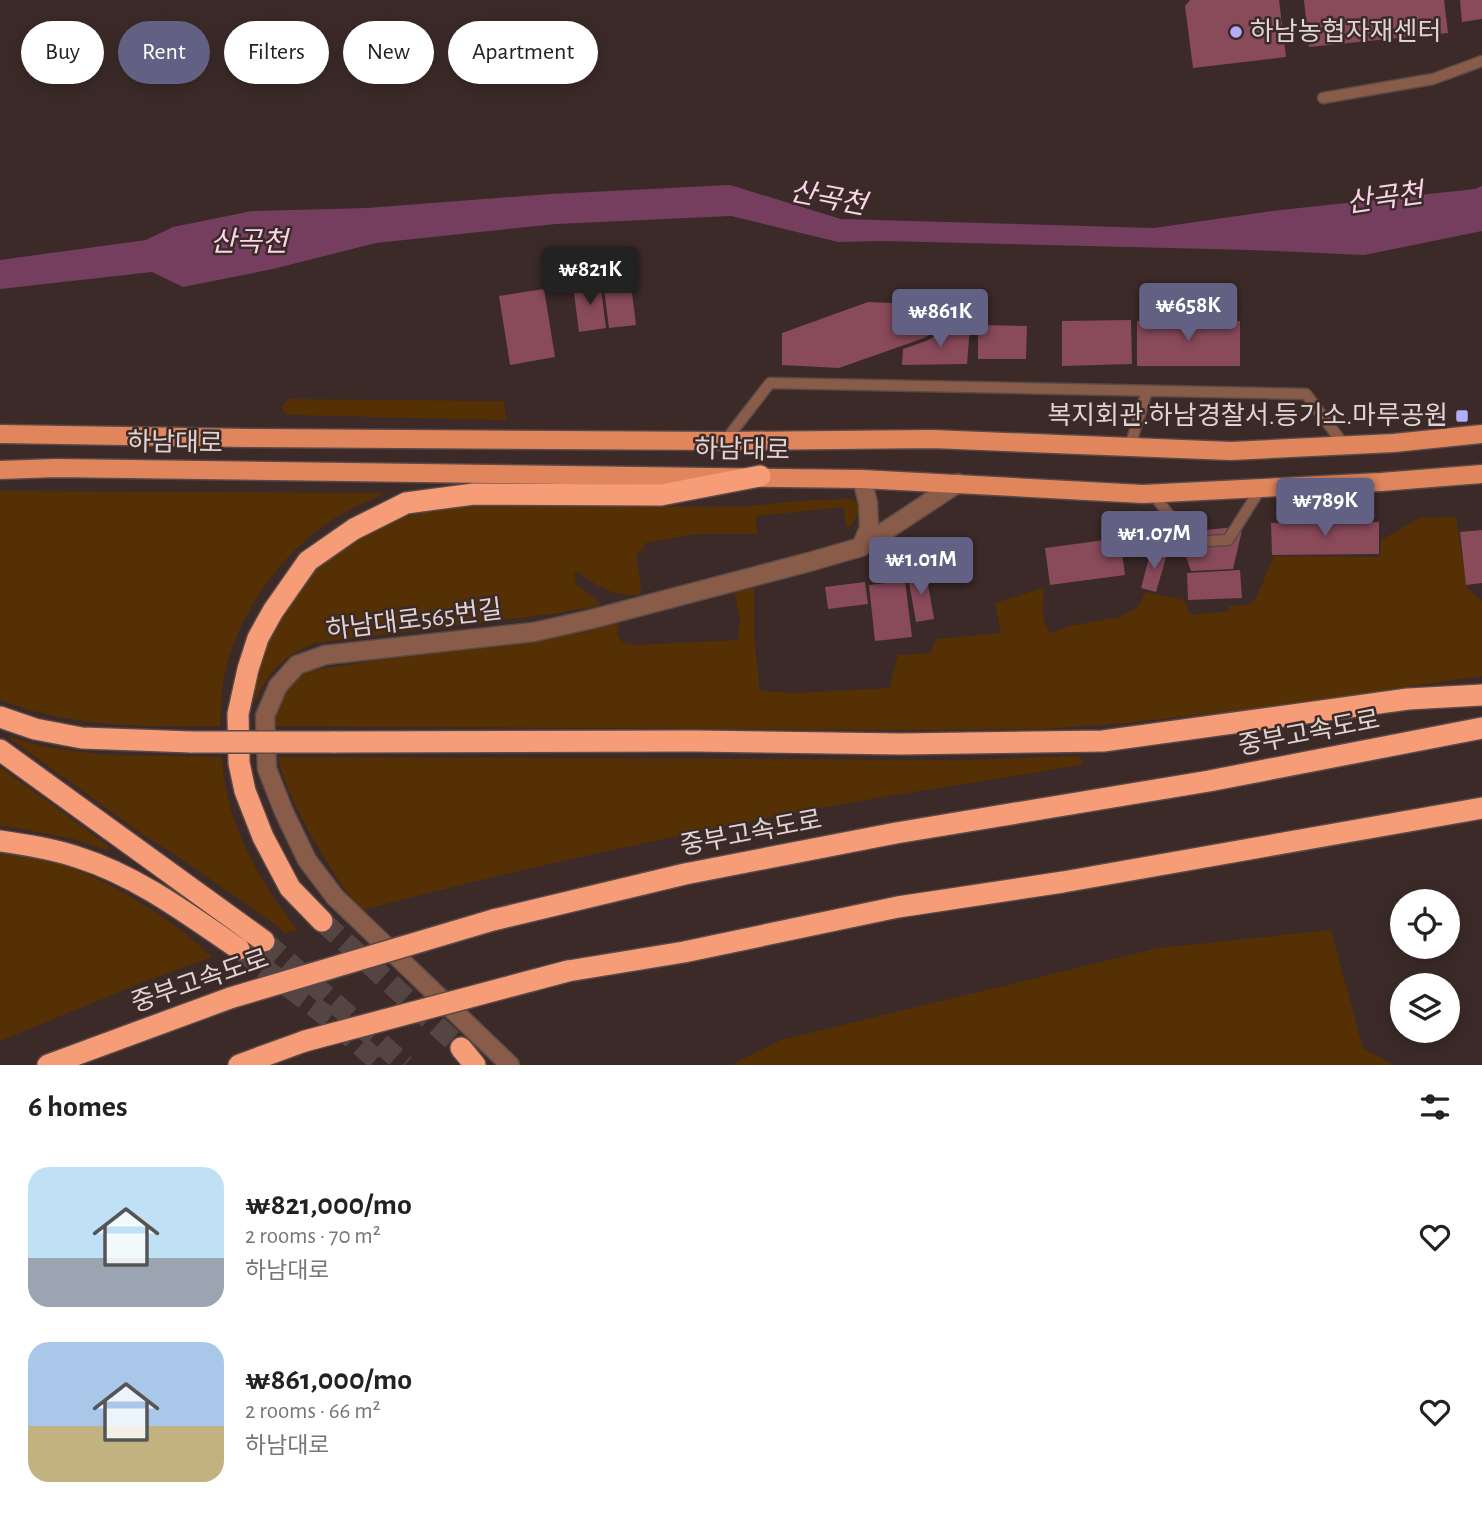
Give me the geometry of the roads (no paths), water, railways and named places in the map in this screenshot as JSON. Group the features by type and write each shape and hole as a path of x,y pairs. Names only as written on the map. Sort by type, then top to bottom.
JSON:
{"highway":[{"path":"321,921 290,888 263,838 245,790 239,762 238,714 254,648 273,611 308,561 354,529 406,503 474,494 661,495 761,477"},
{"path":"0,717 36,729 82,738 192,742 695,741 901,744 1103,741 1408,699 1482,695"},
{"name":"중부고속도로","path":"48,1065 230,998 493,920 685,874 896,832 1209,781 1482,728"},
{"path":"0,750 264,941"},
{"path":"239,1065 305,1041 568,971 684,952 898,907 1063,882 1482,808"},
{"path":"0,841 68,854 109,869 180,908 239,949"},
{"path":"276,1065 305,1041"},
{"path":"461,1048 475,1065"}],"main road":[{"name":"하남대로","path":"0,434 726,441 932,439 1231,451 1394,443 1482,434"},
{"name":"하남대로","path":"0,470 56,468 862,479 1143,494 1482,474"}],"street":[{"path":"861,547 869,528 868,503 862,479"},
{"name":"하남대로565번길","path":"510,1065 335,897 307,860 267,769 265,716 278,686 297,665 325,655 534,632 861,547 958,483"}],"lane":[{"path":"1323,98 1433,79 1482,61"},
{"path":"726,441 770,383 1307,394 1344,445"},
{"path":"1130,446 1147,391"},
{"path":"1153,494 1191,542 1227,540 1261,488"}],"water":[{"name":"산곡천","path":"730,185 841,219 1154,228 1482,186 1482,231 1364,255 1251,250 838,242 731,216 556,224 376,243 273,269 183,287 152,272 0,289 0,260 146,240 173,227 252,211 367,208 551,194"}],"tunnel":[{"path":"322,921 461,1048"},
{"path":"264,941 405,1065"},
{"path":"239,949 333,1021 382,1065"}],"place":[{"name":"하남농협자재센터","path":"1236,32"},
{"name":"복지회관.하남경찰서.등기소.마루공원","path":"1462,416"}]}
